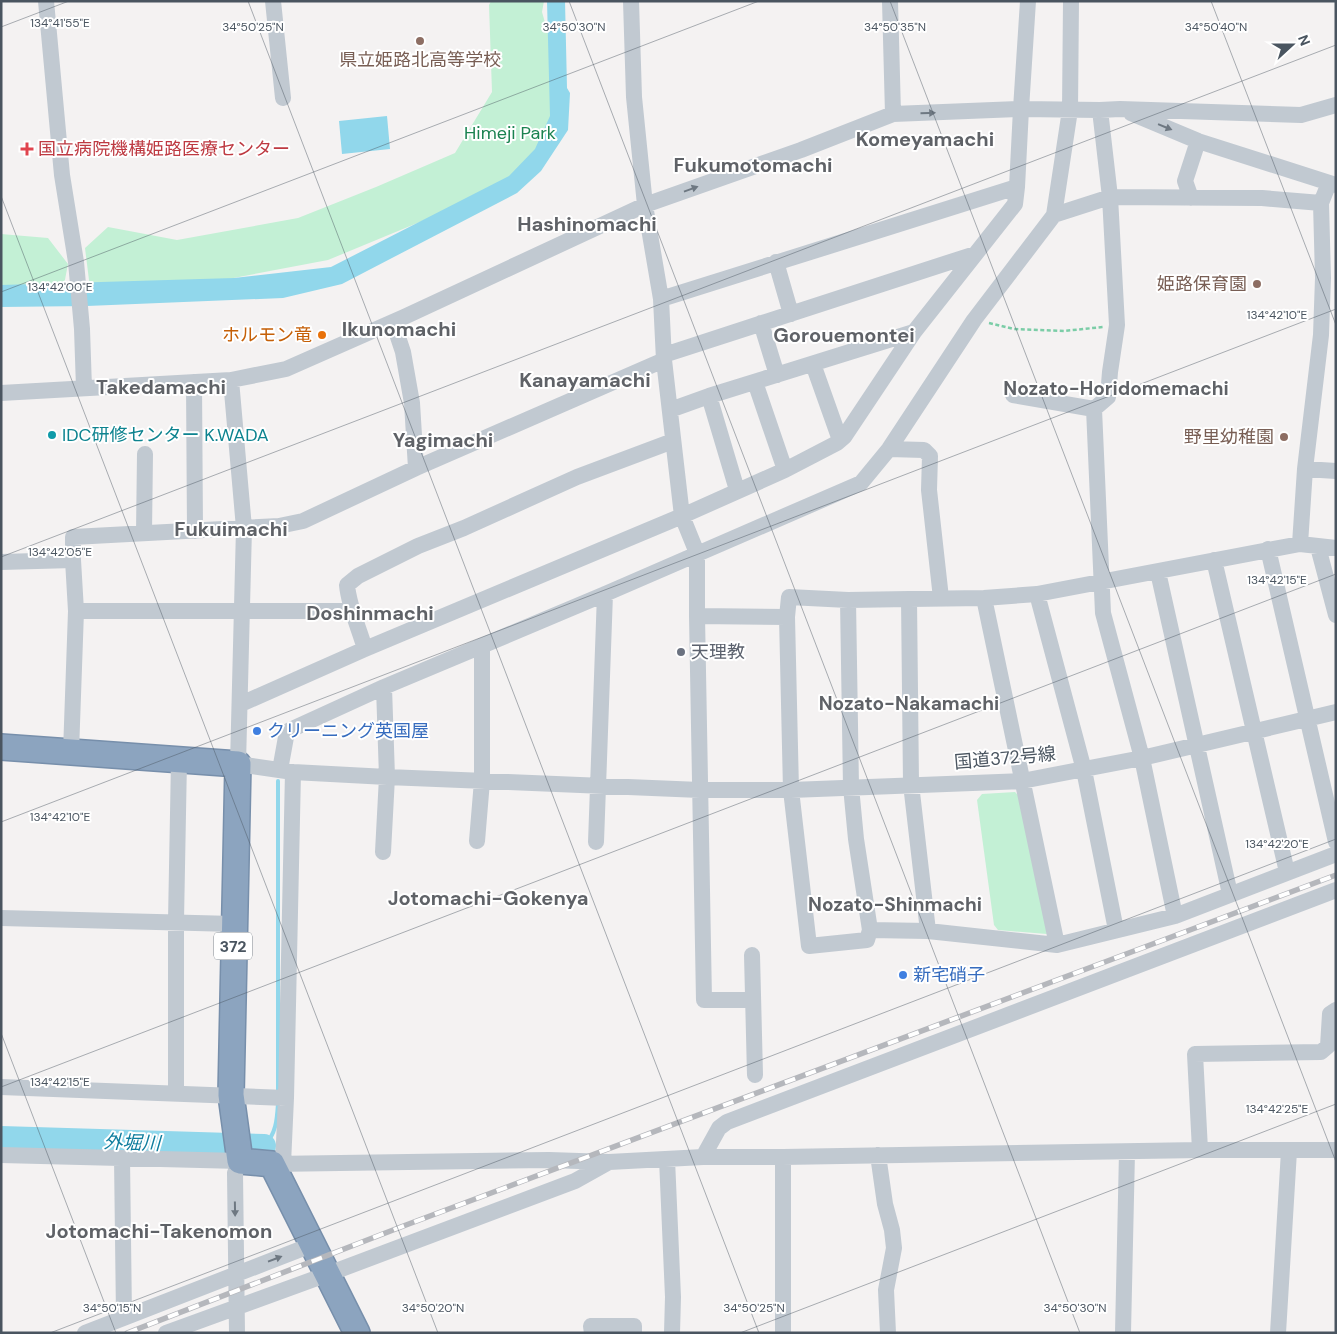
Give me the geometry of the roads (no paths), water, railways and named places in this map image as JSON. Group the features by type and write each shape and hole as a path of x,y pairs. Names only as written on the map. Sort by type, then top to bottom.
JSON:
{"highway":[{"path":"1,747 238,764"},
{"name":"372","path":"238,764 231,1095 238,1146"},
{"path":"238,1146 277,1164 357,1333"}],"street":[{"path":"46,1 62,175 76,262 82,330 84,388"},
{"path":"273,1 283,98"},
{"path":"631,1 634,97 645,205 661,299 664,357 673,441 682,516 697,553 704,1000 752,1000"},
{"path":"890,1 893,114"},
{"path":"241,704 365,649 682,516 785,470 844,437 914,332 1014,204 1018,187 1028,1"},
{"path":"1071,1 1070,110 1054,215 974,320 889,449 862,483 384,687 290,730 286,737 277,1164 549,1160 609,1162 702,1157 1200,1150 1336,1150"},
{"path":"1,394 231,380 286,369 393,322 645,205 801,150 893,114 1021,109 1120,109 1301,115 1336,105"},
{"path":"1120,109 1198,141 1332,184 1322,203 1322,278 1328,336 1305,469 1300,544"},
{"path":"1100,110 1110,197 1117,325 1108,397 1094,410 1103,613 1142,758 1175,916"},
{"path":"1191,198 1185,180 1198,141"},
{"path":"661,299 1018,187"},
{"path":"1054,215 1110,197 1262,198 1322,203"},
{"path":"71,752 76,611 73,537 279,526 303,521 416,468 664,357 975,254"},
{"path":"776,262 791,314"},
{"path":"393,322 403,352 412,403 416,468"},
{"path":"762,323 777,375"},
{"path":"670,410 914,332"},
{"path":"813,364 840,440"},
{"path":"231,380 244,528 238,764"},
{"path":"194,382 195,531"},
{"path":"755,382 785,470"},
{"path":"1013,395 1094,410"},
{"path":"709,396 737,490"},
{"path":"365,649 349,600 348,586 358,576 418,546 464,528 577,477 673,441"},
{"path":"889,449 924,450 930,456 929,490 941,598"},
{"path":"144,534 145,454"},
{"path":"1305,469 1336,471"},
{"path":"848,600 851,787 856,839 870,930 867,940 809,946 791,790 789,597 848,600 984,598 1037,594 1300,544 1336,548"},
{"path":"1318,547 1336,615"},
{"path":"1268,549 1336,842"},
{"path":"1,562 73,560"},
{"path":"1214,560 1287,872"},
{"path":"1158,572 1230,894"},
{"path":"596,842 605,594"},
{"path":"1037,594 1084,770 1116,930"},
{"path":"984,598 1057,945"},
{"path":"908,599 911,784 928,931"},
{"path":"76,611 354,611"},
{"path":"697,616 788,617"},
{"path":"477,841 482,781 482,646"},
{"path":"383,852 387,777 384,687"},
{"name":"国道372号線","path":"238,764 286,771 387,777 700,790 791,790 1022,781 1142,758 1336,712"},
{"path":"176,1093 176,921 179,760"},
{"path":"870,930 928,931 1057,945 1175,916 1336,854"},
{"path":"702,1157 719,1128 727,1122 1336,890"},
{"path":"1,918 176,921 234,924"},
{"path":"752,955 755,1075"},
{"path":"1200,1150 1195,1054 1321,1052 1328,1046 1330,1014 1336,1010"},
{"path":"1,1087 278,1098"},
{"path":"1,1155 122,1158 238,1146 235,1173 237,1333"},
{"path":"1278,1333 1289,1151"},
{"path":"1123,1333 1127,1152"},
{"path":"878,1155 894,1248 886,1290 888,1333"},
{"path":"783,1157 783,1333"},
{"path":"122,1158 124,1317"},
{"path":"667,1158 673,1297 672,1333"},
{"path":"166,1333 575,1181 609,1162"},
{"path":"85,1333 314,1244"},
{"path":"592,1333 591,1326 634,1326 634,1333"}],"water":[{"path":"547,1 565,1 567,88 570,93 568,130 541,171 517,193 342,284 283,298 87,306 1,307 1,285 234,278 331,267 509,176 535,149 550,116"},
{"path":"387,116 390,149 342,154 339,121"}],"waterway":[{"path":"278,781 278,1093"},
{"path":"264,1146 273,1132 278,1103"},
{"name":"外堀川","path":"1,1138 264,1146"}],"railway":[{"path":"127,1333 406,1225 1336,875"}],"place":[{"name":"県立姫路北高等学校","path":"420,41"},
{"name":"国立病院機構姫路医療センター","path":"27,149"},
{"name":"姫路保育園","path":"1257,284"},
{"name":"ホルモン竜","path":"322,335"},
{"name":"IDC研修センター K.WADA","path":"52,435"},
{"name":"野里幼稚園","path":"1284,437"},
{"name":"天理教","path":"681,652"},
{"name":"クリーニング英国屋","path":"257,731"},
{"name":"新宅硝子","path":"903,975"}],"district":[{"name":"Komeyamachi","path":"925,139"},
{"name":"Fukumotomachi","path":"753,165"},
{"name":"Hashinomachi","path":"587,224"},
{"name":"Ikunomachi","path":"399,329"},
{"name":"Gorouemontei","path":"844,335"},
{"name":"Kanayamachi","path":"585,380"},
{"name":"Takedamachi","path":"161,387"},
{"name":"Nozato-Horidomemachi","path":"1116,388"},
{"name":"Yagimachi","path":"443,440"},
{"name":"Fukuimachi","path":"231,529"},
{"name":"Doshinmachi","path":"370,613"},
{"name":"Nozato-Nakamachi","path":"909,703"},
{"name":"Jotomachi-Gokenya","path":"488,898"},
{"name":"Nozato-Shinmachi","path":"895,904"},
{"name":"Jotomachi-Takenomon","path":"159,1231"}],"park label":[{"name":"Himeji Park","path":"510,133"}]}
